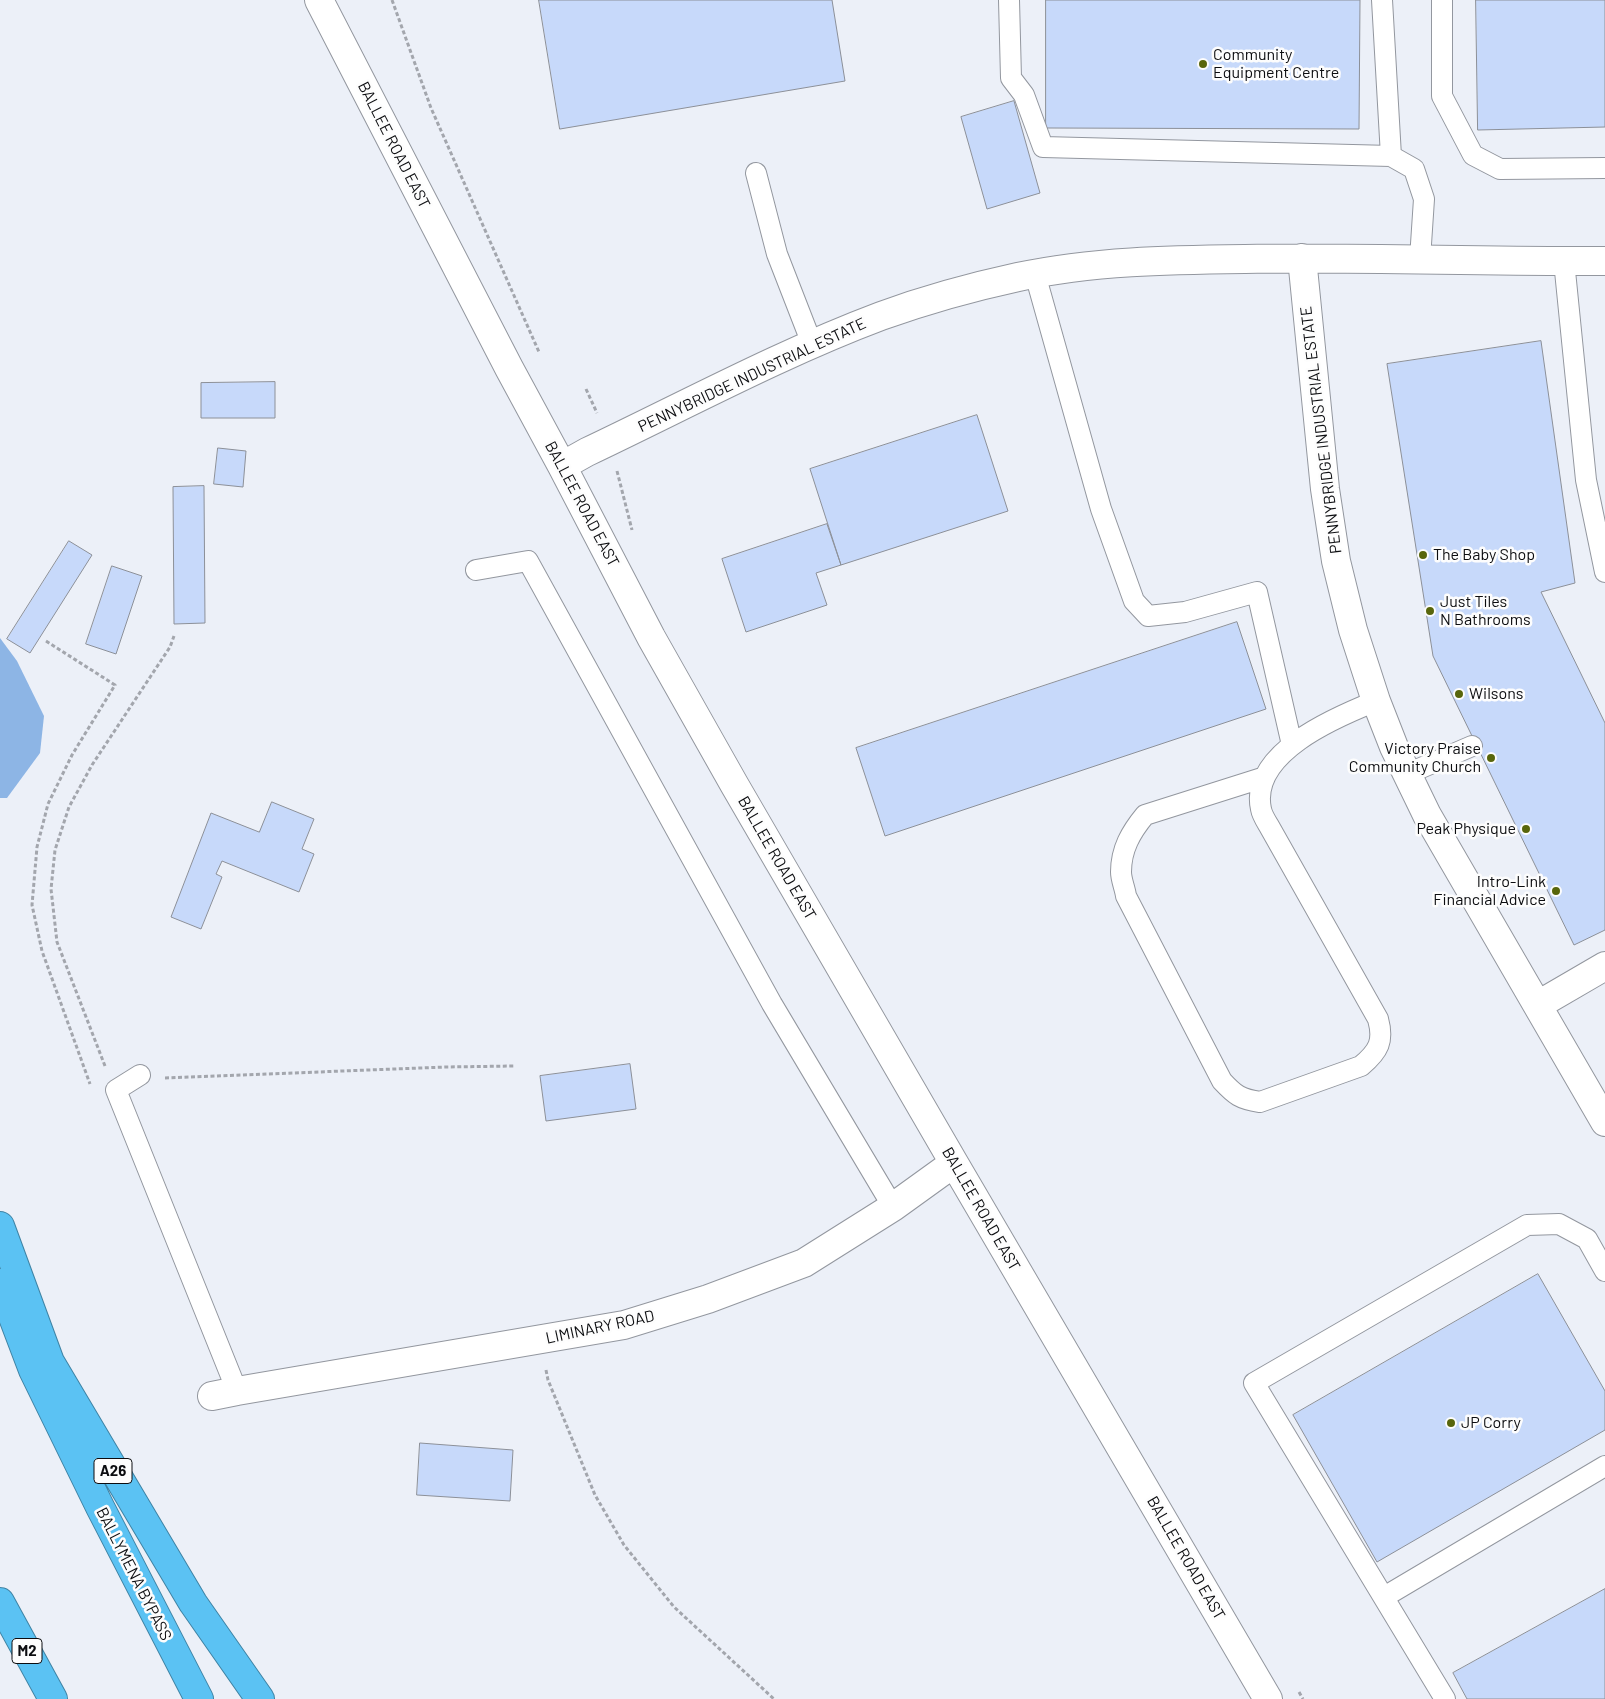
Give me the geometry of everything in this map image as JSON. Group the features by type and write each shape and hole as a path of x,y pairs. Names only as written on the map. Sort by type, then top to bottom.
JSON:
{"highway":[{"name":"A26","path":"0,1226 50,1362 193,1603 260,1699"},
{"name":"BALLYMENA BYPASS","path":"0,1283 33,1370 100,1508 199,1699"},
{"name":"M2","path":"0,1602 53,1699"}],"street":[{"name":"BALLEE ROAD EAST","path":"318,0 504,360 661,655 954,1163 1268,1699"},
{"name":"PENNYBRIDGE INDUSTRIAL ESTATE","path":"562,466 587,452 812,344 882,316 954,293 1035,274 1085,266 1137,261 1302,258 1605,261"},
{"name":"PENNYBRIDGE INDUSTRIAL ESTATE","path":"1302,258 1326,489 1336,561 1353,630 1376,701 1407,774 1459,871 1605,1122"},
{"path":"1538,1005 1605,966"},
{"name":"LIMINARY ROAD","path":"224,1393 624,1325 717,1296 804,1263 893,1207 954,1163"}],"lane":[{"path":"1008,0 1011,78 1024,95 1043,148 1391,156 1414,169 1424,199 1420,260"},
{"path":"1382,0 1391,156"},
{"path":"1442,0 1442,96 1473,155 1500,169 1605,168"},
{"path":"756,173 777,254 812,344"},
{"path":"1564,261 1586,480 1605,572"},
{"path":"1035,274 1101,509 1134,601 1148,616 1185,612 1257,592 1292,745"},
{"path":"476,570 528,561 772,1004 893,1207"},
{"path":"1265,777 1145,815 1132,830 1125,846 1121,873 1126,896 1222,1081 1244,1100 1260,1102 1361,1066 1380,1045 1381,1032 1378,1019 1261,810 1260,796 1265,777 1278,758 1292,745 1306,734 1341,715 1376,701"},
{"path":"1407,774 1472,746"},
{"path":"140,1075 116,1090 224,1393"},
{"path":"1445,1699 1254,1383 1527,1225 1559,1224 1587,1239 1605,1271"},
{"path":"1384,1597 1605,1466"}],"path":[{"path":"392,0 431,108 539,352"},
{"path":"116,1090 100,1055 57,942 52,889 55,850 69,807 83,782 170,647 174,636"},
{"path":"46,641 115,685 72,755 48,804 37,847 32,905 42,952 90,1085"},
{"path":"140,1075 162,1078 515,1066"},
{"path":"538,1340 548,1380 595,1495 624,1544 674,1607 774,1699"}],"water":[{"path":"0,638 17,661 44,716 40,753 7,798 0,798"}],"building":[{"path":"539,0 832,0 845,81 560,129"},
{"name":"Community Equipment Centre","path":"1046,0 1360,0 1359,129 1046,128"},
{"path":"1476,0 1605,0 1605,127 1478,130"},
{"path":"1014,101 1040,193 987,209 961,117"},
{"path":"1541,341 1575,583 1541,592 1605,723 1605,930 1574,945 1433,656 1387,364"},
{"path":"275,382 275,418 201,418 201,383"},
{"path":"977,415 1008,511 841,565 810,469"},
{"path":"218,448 246,451 243,487 214,484"},
{"path":"204,486 205,623 174,624 173,487"},
{"path":"827,524 841,565 816,573 827,605 746,632 722,559"},
{"path":"69,541 92,555 30,653 7,639"},
{"path":"112,566 142,576 116,654 86,644"},
{"path":"1237,622 1266,709 885,836 856,748"},
{"path":"272,802 314,819 302,849 314,854 299,892 222,861 216,874 222,877 201,929 171,917 211,813 259,832"},
{"path":"630,1064 636,1109 546,1121 540,1076"},
{"name":"JP Corry","path":"1538,1274 1605,1391 1605,1430 1377,1562 1293,1415"},
{"path":"420,1443 513,1450 510,1501 417,1495"},
{"path":"1605,1589 1605,1699 1467,1699 1453,1673"}],"place":[{"name":"Community Equipment Centre","path":"1203,64"},
{"name":"The Baby Shop","path":"1423,555"},
{"name":"Just Tiles N Bathrooms","path":"1430,611"},
{"name":"Wilsons","path":"1459,694"},
{"name":"Victory Praise Community Church","path":"1491,758"},
{"name":"Peak Physique","path":"1526,829"},
{"name":"Intro-Link Financial Advice","path":"1556,891"},
{"name":"JP Corry","path":"1451,1423"}]}
